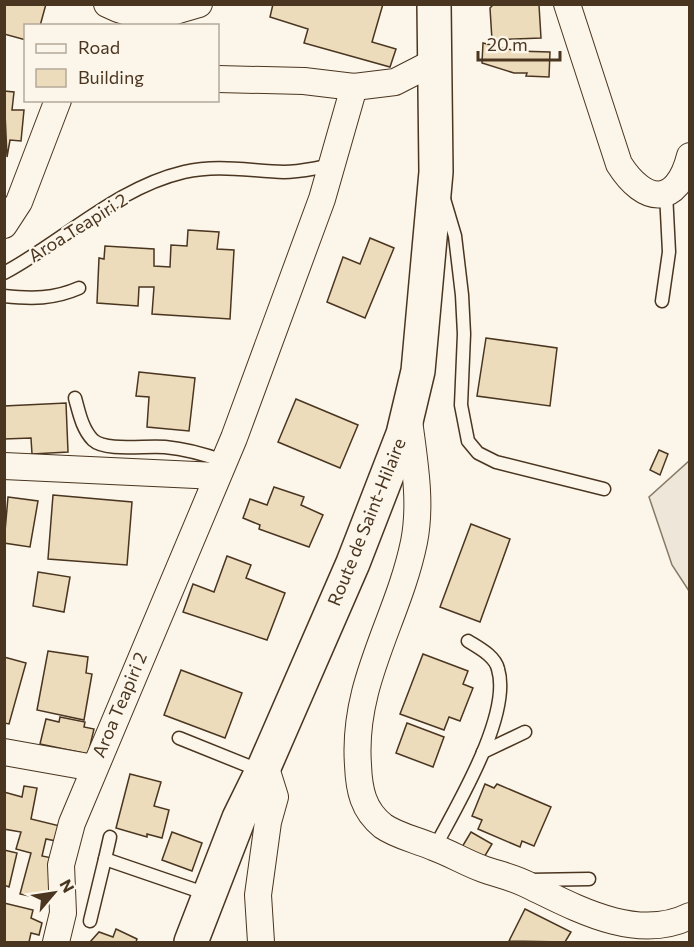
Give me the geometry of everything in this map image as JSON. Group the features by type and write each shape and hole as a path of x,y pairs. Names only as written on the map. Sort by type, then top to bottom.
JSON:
{"main road":[{"name":"Route de Saint-Hilaire","path":"191,942 239,818 263,768 383,490 408,414 420,351 436,172 434,4"}],"street":[{"path":"107,4 128,15 160,16 199,4"},
{"path":"567,4 619,164 629,179 650,194 666,193 681,183 690,156"},
{"path":"219,79 304,81 354,87 395,82 434,62"},
{"name":"Aroa Teapiri 2","path":"56,942 63,913 60,892 61,865 72,823 220,468 322,199 354,87"},
{"path":"4,225 19,202 57,102"},
{"path":"408,414 418,504 414,540 405,577 364,690 358,728 357,760 360,791 368,811 384,826 600,916 630,925 657,925 690,916"},
{"path":"4,466 220,468"},
{"name":"Aroa Teapiri 2","path":"4,752 94,768"},
{"path":"261,942 259,885 268,822 275,797 263,768"}],"lane":[{"name":"Aroa Teapiri 2","path":"4,273 65,237 97,212 167,177 218,168 285,172 330,166"},
{"path":"436,172 455,236 465,334 461,405 468,441 478,453 496,462 604,489"},
{"path":"662,301 669,252 666,193"},
{"path":"4,296 38,299 61,296 79,288"},
{"path":"75,398 84,427 94,441 110,447 184,450 202,453 220,468"},
{"path":"435,847 459,805 483,752 500,688 498,667 486,653 468,641"},
{"path":"483,752 525,732"},
{"path":"179,738 263,768"},
{"path":"90,921 110,837"},
{"path":"105,859 208,894"},
{"path":"520,881 590,879"}],"shaded area":[{"path":"689,461 689,591 672,565 649,497"}],"building":[{"path":"4,4 46,4 41,24 24,24 24,39 4,34"},
{"path":"273,4 383,4 372,42 396,49 390,67 304,43 308,29 270,17"},
{"path":"494,4 539,5 541,38 492,40 490,8"},
{"path":"483,43 516,51 550,52 549,77 526,76 527,73 514,73 482,63"},
{"path":"4,91 14,92 12,110 24,110 21,141 10,140 7,157"},
{"path":"188,230 219,232 217,249 234,250 230,319 152,314 154,287 139,287 138,306 97,303 99,258 104,259 105,246 154,249 154,266 170,267 171,245 187,246"},
{"path":"370,238 394,248 365,318 327,302 343,257 360,264"},
{"path":"486,338 557,348 550,406 477,396"},
{"path":"139,372 195,378 189,431 147,427 149,397 136,396"},
{"path":"296,399 358,425 340,468 278,442"},
{"path":"66,403 68,452 32,454 31,438 4,439 4,406"},
{"path":"659,450 668,454 660,475 650,470"},
{"path":"274,487 304,497 301,505 323,515 309,547 259,529 260,525 243,518 250,499 267,505"},
{"path":"53,495 132,502 127,565 48,559"},
{"path":"8,497 38,501 30,547 4,543"},
{"path":"471,524 510,539 480,622 440,607"},
{"path":"227,556 251,565 246,578 285,593 267,640 183,612 193,584 214,592"},
{"path":"38,572 70,577 64,612 33,606"},
{"path":"48,651 88,657 86,673 92,674 84,720 37,710"},
{"path":"423,654 468,671 463,684 473,688 460,721 449,717 444,730 400,714"},
{"path":"4,657 26,663 9,724 4,723"},
{"path":"181,670 242,693 225,738 164,715"},
{"path":"60,717 85,722 84,727 94,729 88,754 40,744 46,719 59,722"},
{"path":"407,723 444,737 433,767 396,753"},
{"path":"130,774 161,782 154,806 169,810 162,838 147,834 147,837 116,828"},
{"path":"485,784 494,788 497,784 551,807 534,846 522,841 520,847 478,829 482,820 472,816"},
{"path":"24,786 37,788 31,819 64,827 61,842 46,839 42,856 57,859 48,900 20,894 31,853 16,849 21,832 4,829 4,792 22,797"},
{"path":"172,832 202,843 192,871 162,860"},
{"path":"471,832 492,844 483,859 462,847"},
{"path":"4,850 17,853 9,887 4,885"},
{"path":"4,903 33,910 31,918 42,923 39,935 31,933 29,942 4,942"},
{"path":"525,909 571,932 565,942 509,941"},
{"path":"116,929 137,939 136,942 90,942 99,932 113,937"}]}
